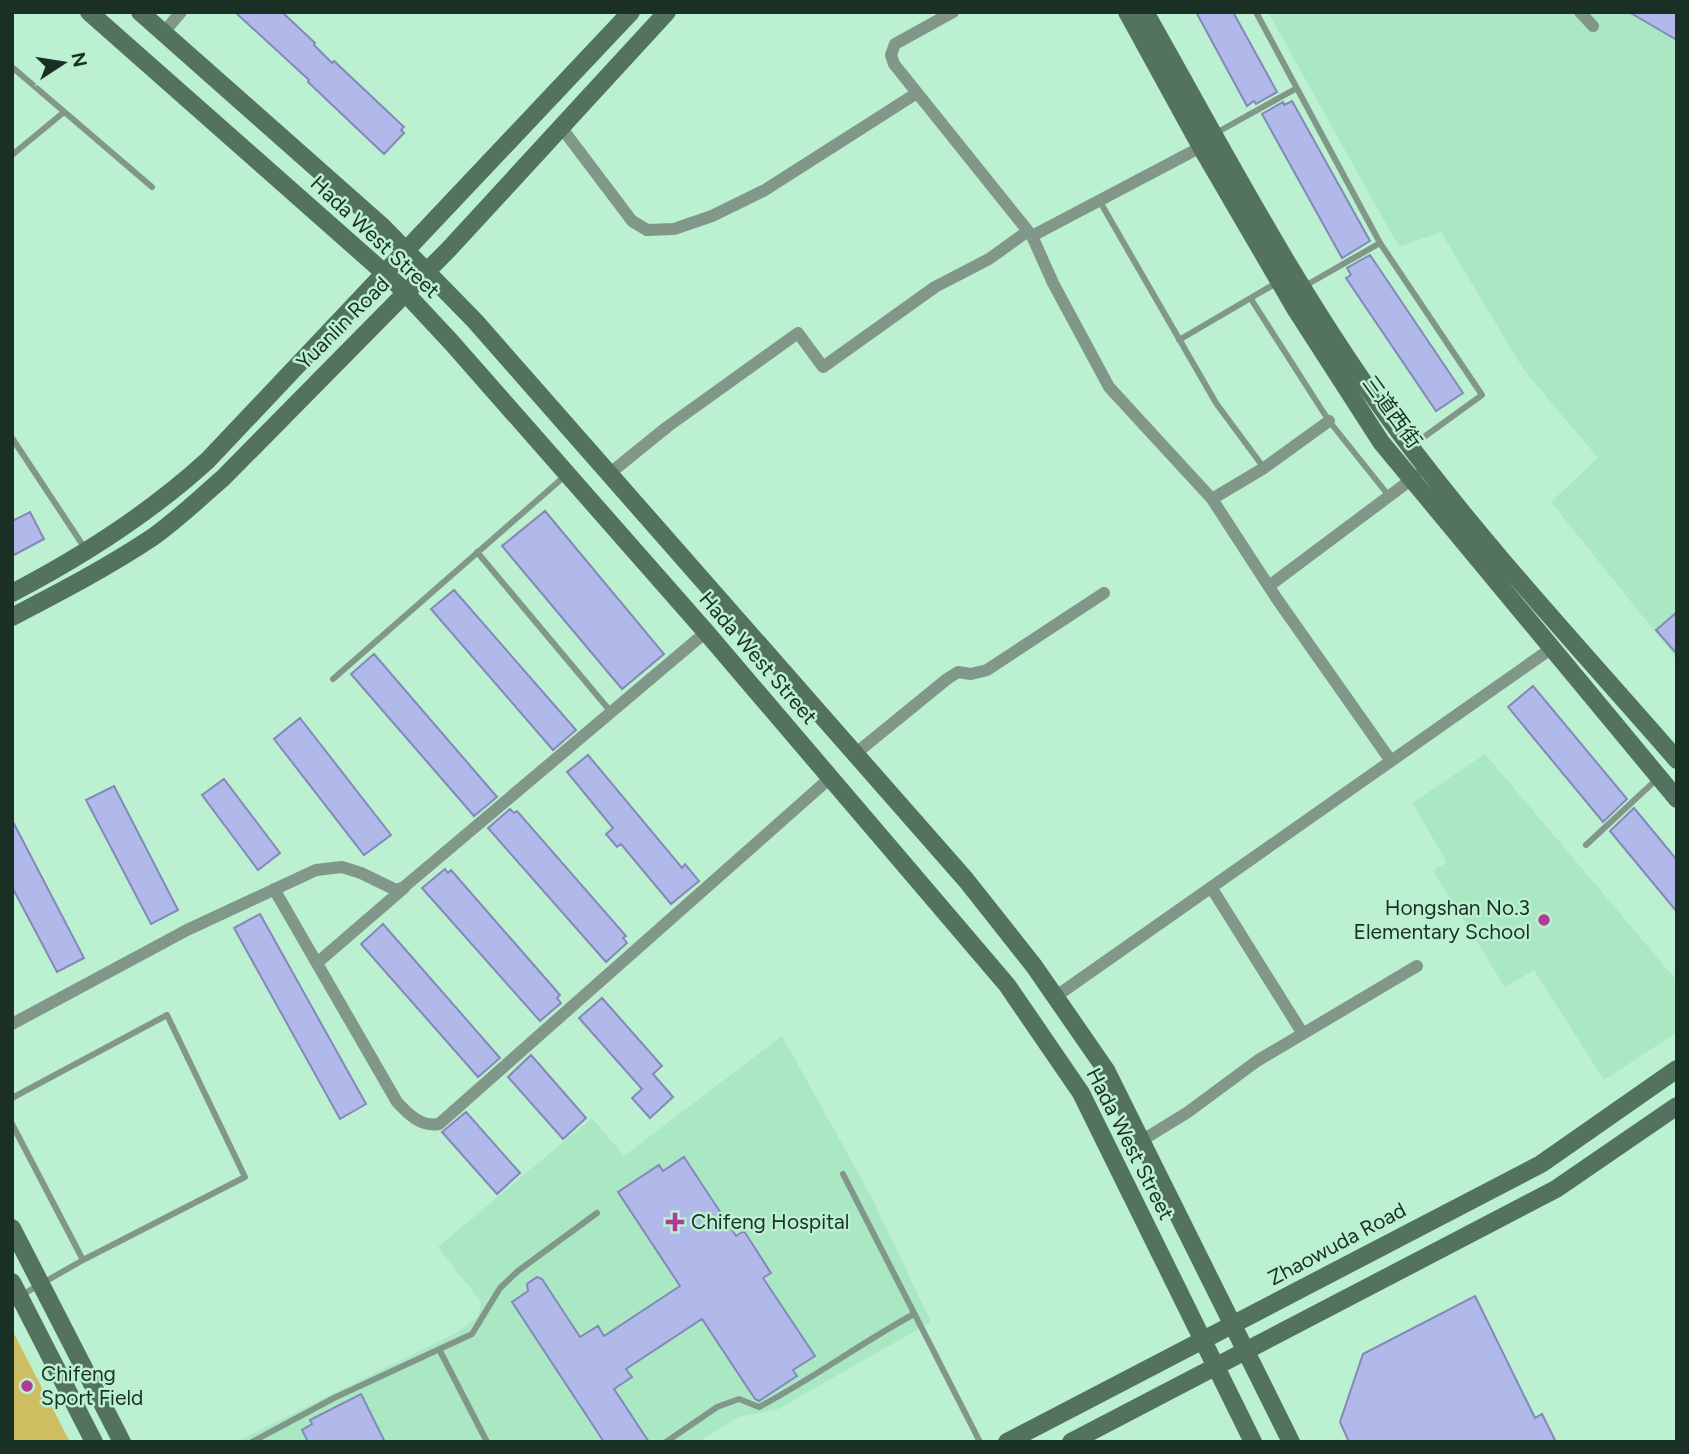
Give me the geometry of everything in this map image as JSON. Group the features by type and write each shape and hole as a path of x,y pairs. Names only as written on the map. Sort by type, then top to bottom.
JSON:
{"main road":[{"name":"Hada West Street","path":"89,12 405,293 706,632 1007,985 1081,1093 1253,1442"},
{"name":"Hada West Street","path":"140,12 406,249 427,271 966,880 1034,966 1105,1070 1291,1442"},
{"name":"Yuanlin Road","path":"12,593 87,551 144,514 208,460 631,12"},
{"name":"Yuanlin Road","path":"12,617 114,561 185,512 223,478 427,271 667,12"},
{"name":"三道西街","path":"1127,12 1280,281 1381,442 1420,473 1552,648 1677,799"},
{"path":"1145,12 1302,288 1410,446 1420,473 1461,511 1677,760"},
{"name":"Zhaowuda Road","path":"1007,1442 1541,1164 1677,1069"},
{"path":"1071,1442 1556,1189 1677,1106"},
{"path":"12,1228 122,1442"},
{"path":"15,1293 94,1442"}],"street":[{"path":"164,32 181,12"},
{"path":"953,12 895,44 891,55 894,64 1030,234 1109,387 1212,499 1391,761"},
{"path":"1580,12 1593,26"},
{"path":"561,127 632,221 647,230 674,229 712,216 765,190 917,93"},
{"path":"609,474 667,427 797,333 823,367 935,286 989,259 1030,234 1202,147"},
{"path":"1212,499 1264,468 1329,421"},
{"path":"1269,586 1420,473"},
{"path":"855,754 947,679 958,672 971,674 987,670 1104,593"},
{"path":"317,963 706,632"},
{"path":"1055,997 1552,648"},
{"path":"274,889 397,1102 410,1116 429,1126 439,1124 830,778"},
{"path":"12,1024 187,930 316,870 342,867 396,890 404,887"},
{"path":"1211,887 1303,1034"},
{"path":"1141,1141 1188,1112 1257,1061 1417,966"}],"lane":[{"path":"1256,12 1380,243 1482,395 1410,446"},
{"path":"12,67 152,187"},
{"path":"1215,134 1297,88"},
{"path":"12,156 64,112"},
{"path":"1099,200 1216,402 1264,468"},
{"path":"1302,288 1380,243"},
{"path":"1179,340 1280,281"},
{"path":"1251,299 1329,421 1389,496"},
{"path":"12,438 87,551"},
{"path":"333,679 567,474"},
{"path":"477,552 611,712"},
{"path":"1586,845 1659,778"},
{"path":"12,1098 167,1015 245,1177 83,1260 42,1285 15,1293"},
{"path":"12,1124 83,1260"},
{"path":"843,1174 980,1442"},
{"path":"252,1442 334,1398 472,1334 499,1288 518,1270 597,1213"},
{"path":"666,1442 717,1407 739,1399 759,1407 914,1314"},
{"path":"440,1351 487,1442"}],"shaded area":[{"path":"1268,12 1677,12 1677,659 1551,502 1598,458 1524,370 1441,232 1399,247"},
{"name":"Hongshan No.3 Elementary School","path":"1485,754 1677,981 1677,1032 1604,1080 1534,970 1505,987 1433,871 1447,862 1412,803"},
{"name":"Chifeng Hospital","path":"782,1036 871,1196 931,1322 778,1409 738,1417 698,1442 236,1442 456,1333 478,1317 481,1302 438,1247 592,1118 624,1156"},
{"name":"Chifeng Sport Field","path":"12,1330 70,1442 12,1442"}],"building":[{"path":"235,12 282,12 332,63 334,61 404,127 401,130 404,133 384,154"},
{"path":"1196,12 1233,12 1277,92 1247,106"},
{"path":"1629,12 1677,12 1677,40"},
{"path":"1292,101 1370,241 1342,258 1262,114 1283,102 1284,105"},
{"path":"1370,255 1463,393 1436,411 1346,278 1351,275 1347,268"},
{"path":"545,511 664,654 622,689 502,546"},
{"path":"30,512 44,539 12,556 12,521"},
{"path":"454,590 576,730 553,750 431,609"},
{"path":"1677,612 1677,654 1656,630"},
{"path":"374,654 497,797 474,816 351,674"},
{"path":"1533,686 1627,799 1603,822 1508,707"},
{"path":"300,718 391,835 364,855 274,739"},
{"path":"588,755 682,868 685,864 699,881 671,904 621,844 617,847 606,834 613,828 567,772"},
{"path":"224,779 280,853 258,870 202,795"},
{"path":"114,786 178,910 151,924 86,800"},
{"path":"1634,808 1677,860 1677,912 1610,831"},
{"path":"510,809 514,813 517,811 626,936 623,938 627,943 606,962 488,828"},
{"path":"12,820 84,958 57,972 12,887"},
{"path":"445,869 448,873 451,870 560,995 557,998 561,1003 540,1021 422,888"},
{"path":"260,914 366,1104 340,1119 234,928"},
{"path":"383,924 500,1058 478,1077 361,944"},
{"path":"602,998 662,1066 653,1074 673,1097 650,1118 632,1098 642,1089 579,1018"},
{"path":"531,1055 586,1118 563,1139 508,1077"},
{"path":"466,1112 520,1173 497,1194 442,1132"},
{"path":"684,1157 736,1236 744,1231 771,1273 763,1278 815,1356 793,1370 797,1376 759,1401 755,1399 702,1319 626,1369 632,1377 614,1389 649,1442 604,1442 512,1302 528,1291 527,1284 537,1277 542,1279 580,1337 598,1326 604,1336 680,1286 618,1192 659,1165 663,1171"},
{"path":"1475,1296 1535,1418 1542,1414 1556,1442 1349,1442 1340,1422 1363,1354"},
{"path":"361,1394 385,1442 308,1442 302,1430 312,1424 310,1420"}],"place":[{"name":"Hongshan No.3 Elementary School","path":"1544,920"},
{"name":"Chifeng Hospital","path":"675,1222"},
{"name":"Chifeng Sport Field","path":"27,1386"}]}
